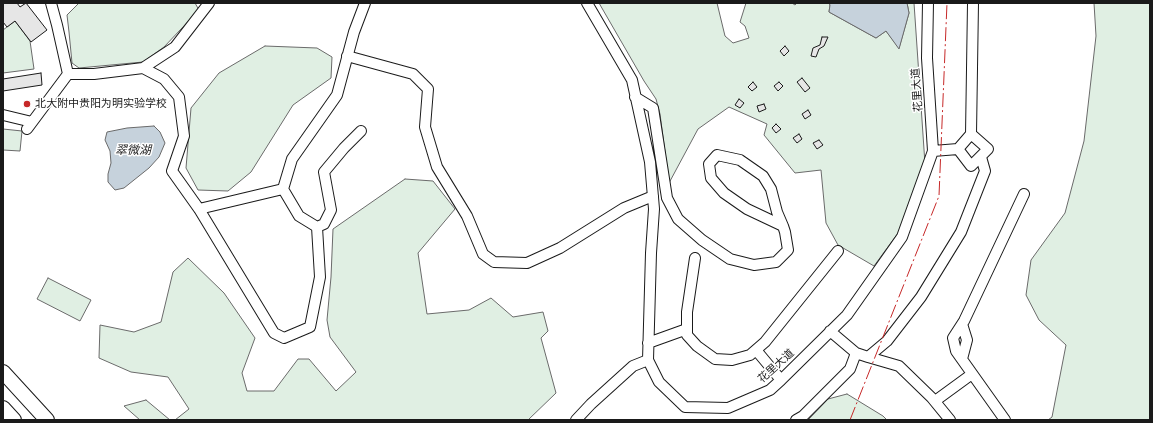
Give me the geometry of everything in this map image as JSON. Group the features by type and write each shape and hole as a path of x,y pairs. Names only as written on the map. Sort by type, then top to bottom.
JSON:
{"highway":[{"path":"3,372 47,420"},
{"path":"3,408 14,420"}],"street":[{"path":"51,3 68,74"},
{"path":"68,74 94,74 143,68 175,47 209,3"},
{"path":"317,227 299,216 283,189 292,159 337,95 354,32 365,3"},
{"name":"花里大道","path":"587,3 632,80 650,162 654,209 651,253 648,360 659,382 685,407 728,408 770,390 781,380 847,315 902,237 933,151 927,58 928,3"},
{"path":"933,151 958,149 971,134 973,3"},
{"path":"347,56 413,74 428,89 425,127 438,167 467,216 483,254 494,262 527,263 560,248 624,208 653,196"},
{"path":"143,68 164,79 179,97 184,136 172,171 199,208 274,333 284,338 310,327 320,277 317,227"},
{"path":"3,115 29,125 68,74"},
{"path":"635,97 653,108 667,198 678,219 702,240 730,259 754,265 776,262 788,250 785,232 783,226 777,212 771,189 763,176 740,160 717,155 708,164 711,178 724,193 747,209 783,226"},
{"path":"317,227 324,224 330,210 324,172 344,148 361,131"},
{"path":"958,149 971,166 988,150 971,134"},
{"path":"868,357 887,341 922,297 961,232 985,171 981,156"},
{"path":"199,208 283,189"},
{"path":"1005,420 956,351 953,338 962,324 1024,194"},
{"path":"695,258 687,312 687,335 715,359 732,360 750,355 765,342 838,251"},
{"path":"648,343 687,329"},
{"path":"830,331 856,353 899,366 935,401 950,420"},
{"path":"756,350 781,380"},
{"path":"797,420 803,416 850,369 856,353"},
{"path":"576,420 591,404 633,366 648,360"},
{"path":"935,401 972,374"}],"green space":[{"path":"79,3 195,3 199,10 164,47 143,62 79,68 72,63 67,15"},
{"path":"599,3 717,3 725,36 733,43 749,38 745,26 740,22 746,3 792,3 795,5 797,3 829,3 829,12 876,38 886,31 899,48 909,13 907,3 914,3 925,164 901,229 874,266 838,245 826,223 821,170 795,173 764,135 767,124 729,107 698,129 669,183 660,114 656,99"},
{"path":"1094,3 1150,3 1150,420 1048,420 1052,417 1066,345 1039,320 1026,295 1031,260 1065,213 1084,141 1096,36"},
{"path":"15,21 30,41 34,69 3,73 3,30"},
{"path":"265,46 317,48 332,57 331,78 293,105 251,172 228,191 198,190 186,168 191,108 219,73"},
{"path":"3,129 22,131 20,151 3,150"},
{"path":"405,179 433,181 455,209 418,253 427,314 469,310 491,298 513,317 543,312 548,331 541,338 556,393 528,420 175,420 189,409 168,377 131,372 99,358 100,325 134,332 161,322 173,272 188,258 224,293 255,338 242,373 247,391 274,391 298,359 309,359 336,391 356,372 330,337 327,320 333,229"},
{"path":"48,278 91,300 80,321 37,299"},
{"path":"847,394 887,420 809,420 828,399"},
{"path":"146,400 170,420 140,420 124,406"}],"water":[{"path":"829,3 907,3 909,13 899,49 886,31 876,38 829,12"},
{"name":"翠微湖","path":"154,126 160,132 165,143 159,157 149,168 124,188 115,190 108,182 108,174 111,163 110,151 105,140 107,132 127,128"}],"building":[{"path":"3,3 17,3 20,7 26,3 47,30 31,42 15,21 7,27 3,22"},
{"path":"822,37 828,37 824,46 819,49 816,57 811,56 813,48 820,45"},
{"path":"785,46 789,51 784,56 780,51"},
{"path":"41,73 42,85 3,91 3,79"},
{"path":"802,78 810,88 805,92 797,82"},
{"path":"753,82 757,87 752,91 748,87"},
{"path":"779,82 783,86 778,91 774,86"},
{"path":"739,99 744,103 740,108 735,105"},
{"path":"764,104 766,109 759,112 757,106"},
{"path":"808,110 811,115 805,119 802,114"},
{"path":"776,124 781,129 776,133 772,128"},
{"path":"799,134 802,139 797,143 793,138"},
{"path":"819,140 823,145 817,149 813,143"}],"power":[{"path":"850,420 939,196 947,3"}],"place":[{"name":"北大附中贵阳为明实验学校","path":"27,104"}]}
